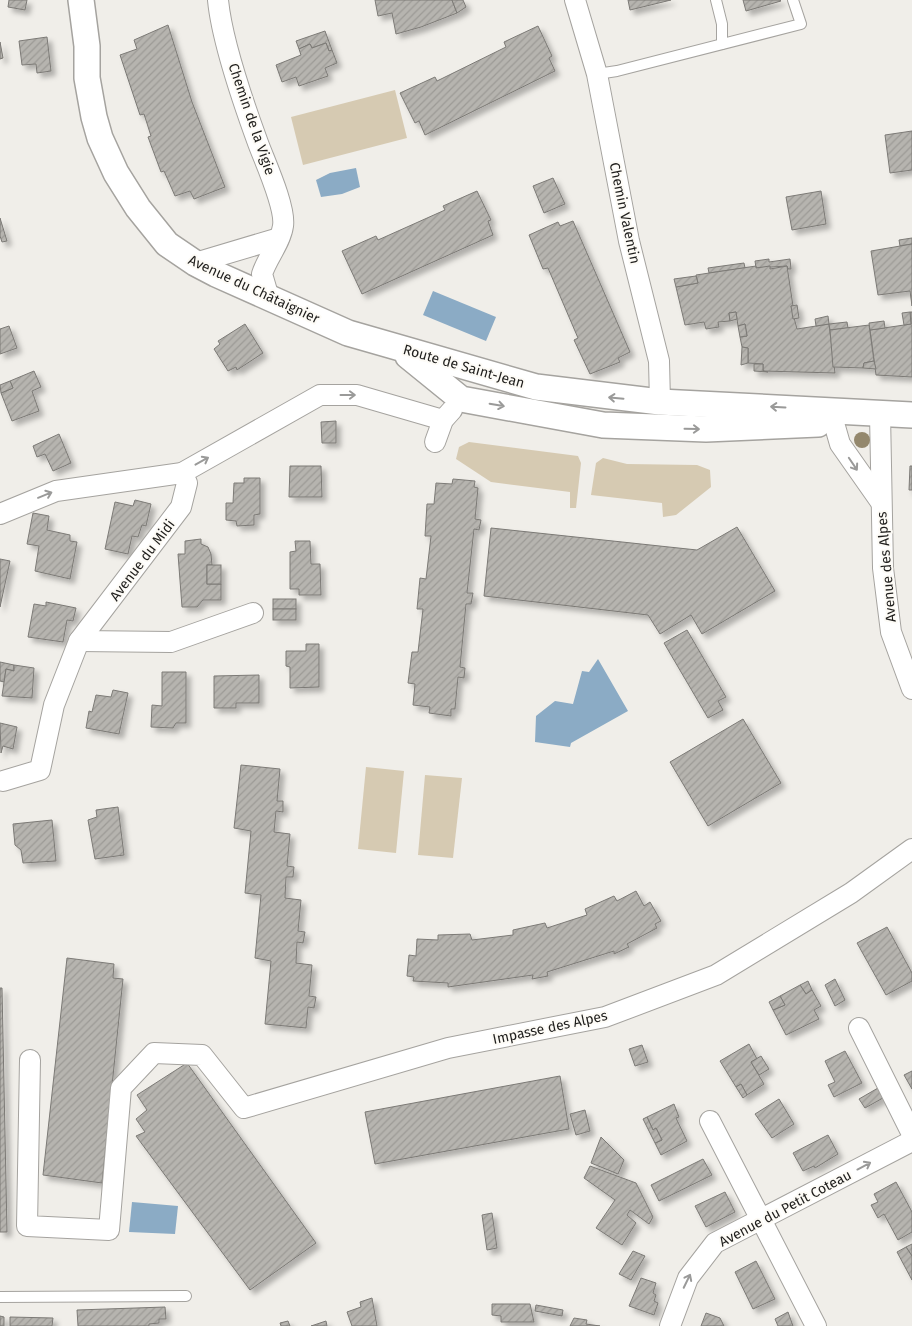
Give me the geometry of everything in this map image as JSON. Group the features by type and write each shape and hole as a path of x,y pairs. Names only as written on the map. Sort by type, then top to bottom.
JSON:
{"street":[{"name":"Avenue du Châtaignier","path":"81,0 87,46 86,78 100,138 116,174 138,208 166,244 195,263 269,298 348,333 397,347"},
{"name":"Chemin de la Vigie","path":"218,0 220,20 257,142 276,189 284,225 267,259 262,274 269,298"},
{"name":"Chemin Valentin","path":"575,0 597,74 629,241 659,361 660,402 658,428"},
{"path":"195,263 279,238"},
{"name":"Route de Saint-Jean","path":"397,347 536,387 660,402 836,417"},
{"name":"Route de Saint-Jean","path":"397,347 461,399 604,425 706,429 880,414 912,415"},
{"path":"435,442 443,420 461,399 465,377 514,390 536,387"},
{"path":"0,514 56,491 182,473 320,395 357,395 443,420"},
{"name":"Avenue des Alpes","path":"880,414 882,469 880,501 883,568 891,632 912,689"},
{"name":"Avenue des Alpes","path":"836,417 840,444 880,501"},
{"name":"Avenue du Midi","path":"3,781 40,770 54,706 79,641 181,507 187,483 182,473"},
{"path":"79,641 171,642 253,613"},
{"name":"Impasse des Alpes","path":"30,1060 27,1226 109,1230 121,1088 154,1053 202,1056 244,1108 448,1048 605,1017 707,978 851,893 912,849"},
{"path":"859,1028 912,1134"},
{"path":"710,1121 816,1326"},
{"name":"Avenue du Petit Coteau","path":"670,1326 688,1278 715,1243 912,1141"}],"lane":[{"path":"716,0 722,24 722,44"},
{"path":"597,74 617,71 801,24 793,0"},
{"path":"0,1297 186,1296"}],"shaded area":[{"path":"395,90 407,138 303,165 291,117"},
{"path":"469,442 578,456 581,463 576,508 570,508 570,492 491,482 456,459 459,447"},
{"path":"603,458 627,464 697,465 710,470 711,487 676,515 663,517 662,503 591,495 596,463"},
{"path":"366,767 404,771 396,853 358,849"},
{"path":"425,775 462,778 453,858 418,855"}],"water":[{"path":"356,168 360,187 342,194 321,197 316,180 330,173"},
{"path":"433,291 496,317 486,341 423,315"},
{"path":"598,659 628,711 571,743 570,747 535,742 536,716 555,701 573,704 582,671 589,672"},
{"path":"132,1202 178,1206 175,1234 129,1232"}],"building":[{"path":"9,0 27,0 25,10 8,7"},
{"path":"375,0 452,0 457,13 421,27 396,34 392,13 378,16"},
{"path":"452,0 463,0 466,7 457,13"},
{"path":"628,0 671,0 630,10"},
{"path":"743,0 780,0 781,1 746,11"},
{"path":"168,25 192,102 225,187 194,199 190,191 175,196 164,171 161,172 148,137 151,136 144,114 140,115 120,55 137,49 134,40"},
{"path":"538,26 552,56 549,58 555,71 425,135 419,121 415,123 400,93 435,77 437,81 506,47 504,42"},
{"path":"325,31 332,50 329,51 326,43 312,48 310,44 299,49 296,41"},
{"path":"47,37 51,71 37,73 36,64 22,65 19,41"},
{"path":"0,42 3,58 0,59"},
{"path":"326,43 329,51 332,50 337,63 325,68 328,76 299,86 296,77 282,82 276,65 301,55 299,49 310,44 312,48"},
{"path":"912,131 912,170 890,173 885,135"},
{"path":"553,178 565,204 544,213 533,186"},
{"path":"477,191 491,220 488,221 493,235 362,294 342,251 376,236 378,240 445,210 443,206"},
{"path":"821,191 826,224 792,230 786,197"},
{"path":"0,218 7,241 2,242 0,236"},
{"path":"573,221 630,352 618,358 620,362 590,374 574,340 578,338 548,268 543,269 529,235 558,222 560,226"},
{"path":"912,238 912,244 900,246 899,240"},
{"path":"912,244 912,306 910,291 878,295 871,251"},
{"path":"769,259 769,262 790,259 791,269 788,269 787,266 756,268 755,261"},
{"path":"744,263 745,268 709,273 708,268"},
{"path":"756,266 756,268 770,266 770,269 787,266 793,306 791,306 797,329 829,324 835,373 763,371 763,364 748,363 748,348 742,347 740,337 747,336 745,324 738,326 736,312 729,313 730,321 718,322 719,327 706,329 704,322 685,325 676,287 698,283 696,275"},
{"path":"696,276 698,283 676,287 674,279"},
{"path":"797,305 799,318 793,319 791,306"},
{"path":"736,312 737,319 730,321 729,313"},
{"path":"910,312 912,312 912,377 876,375 870,330 911,324"},
{"path":"910,312 911,324 904,325 902,313"},
{"path":"828,316 829,324 816,326 815,319"},
{"path":"884,321 885,328 870,330 869,323"},
{"path":"847,322 848,328 830,330 829,324"},
{"path":"245,324 263,353 237,370 236,367 228,371 214,349 220,344 218,341"},
{"path":"745,324 747,336 740,337 738,326"},
{"path":"869,325 874,361 864,363 863,368 833,367 830,330"},
{"path":"9,326 17,348 0,354 0,329"},
{"path":"742,347 748,348 748,363 741,365"},
{"path":"874,361 876,369 863,368 864,363"},
{"path":"754,364 763,364 763,371 768,372 754,371"},
{"path":"34,371 41,387 32,391 39,411 12,421 1,393 13,388 10,381"},
{"path":"10,381 13,388 1,393 0,385"},
{"path":"336,421 336,443 322,443 321,422"},
{"path":"59,434 71,463 53,471 45,454 37,457 33,446"},
{"path":"290,466 321,466 322,497 289,497"},
{"path":"910,466 912,466 912,490 909,490"},
{"path":"244,478 260,478 260,514 254,515 254,525 237,526 236,521 226,520 226,503 233,503 234,483 244,483"},
{"path":"453,479 475,481 474,487 478,488 475,519 481,520 479,530 474,529 467,593 473,593 471,604 466,604 460,667 465,668 464,678 458,677 455,709 451,709 451,716 429,713 430,707 413,705 415,684 408,683 412,652 418,652 423,609 417,609 420,578 426,579 431,536 425,536 427,504 434,504 436,483 452,484"},
{"path":"135,500 151,504 146,526 142,525 138,537 132,536 128,554 105,549 115,502 133,506"},
{"path":"33,513 49,516 47,530 70,535 70,541 77,542 70,579 35,571 39,546 27,544"},
{"path":"737,527 775,591 702,634 691,615 660,634 648,615 484,596 491,528 697,550"},
{"path":"201,539 201,544 208,547 211,554 212,565 207,565 207,584 221,584 221,600 203,600 197,607 182,607 178,554 185,554 185,541"},
{"path":"295,541 310,541 311,564 320,564 321,595 299,595 299,589 290,589 290,552 296,551"},
{"path":"0,559 10,561 0,607"},
{"path":"207,565 221,565 221,584 207,584"},
{"path":"273,599 296,599 296,609 273,609"},
{"path":"46,602 76,608 73,621 67,620 63,642 28,637 34,604 46,606"},
{"path":"273,609 296,609 296,620 273,620"},
{"path":"687,630 726,697 718,701 723,710 708,718 664,643"},
{"path":"306,644 319,644 319,687 290,688 290,667 286,666 286,651 306,651"},
{"path":"0,662 14,665 14,671 6,669 4,682 0,681"},
{"path":"14,665 34,668 32,698 2,696 6,669 14,671"},
{"path":"162,672 186,672 186,723 176,723 173,728 151,727 152,705 162,706"},
{"path":"259,675 259,703 236,703 236,708 214,708 214,676"},
{"path":"113,690 128,693 119,734 86,728 89,711 92,712 96,695 111,697"},
{"path":"743,719 781,783 708,826 670,762"},
{"path":"0,723 17,727 13,749 3,746 1,753"},
{"path":"241,765 280,769 277,801 283,801 283,812 276,811 274,832 290,834 287,866 294,867 293,877 286,877 285,898 301,900 298,931 305,932 303,943 297,942 296,963 312,965 309,996 316,997 314,1008 308,1007 306,1028 265,1024 271,961 255,958 261,895 245,893 251,831 234,828"},
{"path":"118,807 124,855 95,859 88,820 97,817 96,810"},
{"path":"52,820 56,861 23,863 21,850 15,845 13,824"},
{"path":"636,891 644,906 650,902 661,921 655,924 657,928 627,944 629,947 614,954 614,951 547,972 548,976 532,979 533,975 448,987 448,983 413,981 414,977 407,976 409,955 416,956 417,939 438,940 438,935 470,934 472,940 513,935 513,930 545,923 547,928 587,915 585,909 614,896 617,901"},
{"path":"887,927 912,973 912,981 886,995 857,943"},
{"path":"67,958 114,964 113,978 123,979 102,1183 43,1175"},
{"path":"835,979 845,1000 835,1006 825,985"},
{"path":"808,981 812,990 806,994 800,985"},
{"path":"800,985 806,994 812,990 821,1006 814,1010 819,1019 786,1035 773,1010 785,1005 780,996"},
{"path":"0,988 2,988 7,1232 0,1232"},
{"path":"780,996 785,1005 773,1010 769,1002"},
{"path":"749,1044 757,1059 751,1062 764,1084 747,1095 741,1084 736,1087 720,1061"},
{"path":"642,1045 648,1062 635,1066 629,1049"},
{"path":"845,1051 862,1083 834,1097 828,1085 835,1082 825,1061"},
{"path":"761,1056 769,1069 759,1075 751,1062"},
{"path":"187,1063 316,1243 250,1290 136,1136 145,1132 136,1119 147,1110 137,1095"},
{"path":"912,1071 912,1089 904,1075"},
{"path":"560,1076 569,1129 375,1164 365,1112"},
{"path":"741,1084 747,1095 743,1098 736,1087"},
{"path":"878,1088 883,1098 865,1108 859,1099"},
{"path":"779,1099 794,1124 772,1138 755,1114"},
{"path":"674,1104 679,1117 676,1118 687,1141 661,1155 655,1143 662,1140 656,1128 653,1130 647,1117"},
{"path":"585,1110 590,1131 576,1135 570,1114"},
{"path":"647,1117 653,1130 656,1128 662,1140 655,1143 643,1119"},
{"path":"828,1135 838,1154 815,1168 814,1166 803,1171 793,1153"},
{"path":"601,1137 624,1160 618,1174 591,1163"},
{"path":"703,1159 712,1175 659,1201 651,1185"},
{"path":"590,1166 636,1183 653,1217 649,1224 630,1210 627,1215 636,1223 622,1245 596,1228 615,1200 584,1178"},
{"path":"896,1182 912,1212 912,1232 898,1240 884,1214 878,1218 871,1205 878,1202 874,1194"},
{"path":"725,1192 735,1212 706,1227 695,1206"},
{"path":"492,1213 497,1248 487,1250 482,1215"},
{"path":"912,1244 912,1256 906,1247"},
{"path":"906,1247 912,1256 912,1280 897,1252"},
{"path":"633,1251 645,1256 631,1280 619,1274"},
{"path":"756,1261 775,1299 753,1309 735,1272"},
{"path":"641,1278 656,1283 653,1293 656,1295 654,1301 658,1303 654,1315 629,1306"},
{"path":"372,1298 377,1326 352,1326 347,1312 361,1307 360,1302"},
{"path":"492,1304 530,1304 534,1322 501,1322 501,1316 492,1315"},
{"path":"536,1305 563,1310 562,1316 535,1311"},
{"path":"165,1307 166,1319 159,1319 159,1323 149,1324 149,1326 78,1326 77,1310"},
{"path":"788,1312 793,1326 778,1326 775,1319"},
{"path":"706,1313 720,1318 724,1326 701,1326"},
{"path":"0,1316 4,1317 4,1326 0,1326"},
{"path":"10,1317 53,1318 52,1326 10,1326"},
{"path":"574,1318 587,1320 586,1324 600,1326 570,1326"},
{"path":"288,1321 290,1326 281,1326 280,1323"},
{"path":"326,1321 327,1326 311,1326"}]}
